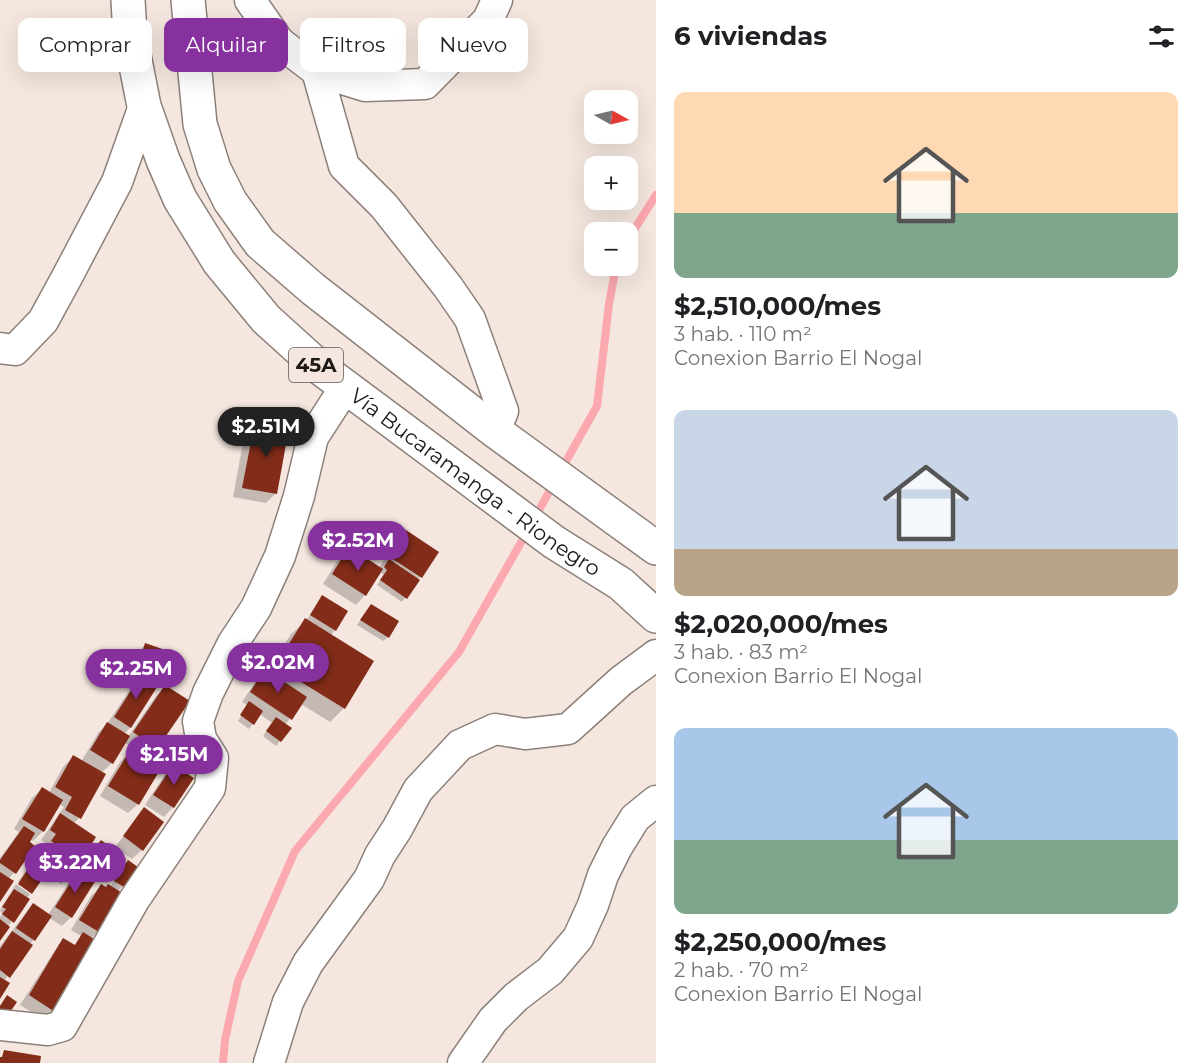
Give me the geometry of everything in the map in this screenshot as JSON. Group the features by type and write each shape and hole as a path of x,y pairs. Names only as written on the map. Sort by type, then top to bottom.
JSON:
{"highway":[{"name":"Vía Bucaramanga - Rionegro","path":"128,0 130,35 144,106 163,160 180,199 219,262 266,319 319,367 554,542 621,584 656,616"},
{"name":"45A","path":"188,0 200,124 214,169 230,201 260,243 295,274 495,431 656,548"}],"street":[{"path":"250,0 279,42 300,58"},
{"path":"320,72 365,86 425,84 488,20 497,0"},
{"path":"317,72 344,166 384,206 448,286 470,319 503,411 495,431"},
{"path":"0,348 15,350 43,321 117,182 144,106"},
{"path":"0,1025 48,1030 62,1026 134,900 210,788 213,758 201,739 198,721 233,643 256,608 280,556 299,496 313,437 346,386"},
{"path":"268,1063 288,1002 308,963 369,879 380,855 418,790 460,744 495,729 525,734 568,729 621,681 656,656"},
{"path":"463,1063 494,1020 516,997 550,971 578,938 593,905 603,874 617,847 635,818 656,801"}],"building":[{"path":"255,421 289,428 277,494 242,488"},
{"path":"406,530 439,552 422,578 388,556"},
{"path":"349,547 383,569 366,596 332,574"},
{"path":"389,559 420,580 407,599 380,580 387,570 384,567"},
{"path":"322,595 348,611 336,631 310,615"},
{"path":"371,604 399,621 389,638 360,620"},
{"path":"305,618 374,661 345,709 275,666"},
{"path":"145,643 174,653 166,676 138,667"},
{"path":"265,669 307,697 292,720 250,692"},
{"path":"142,673 159,684 131,728 114,717"},
{"path":"165,685 190,701 157,749 133,732"},
{"path":"249,701 263,711 254,725 240,715"},
{"path":"276,717 292,728 281,742 266,731"},
{"path":"107,722 130,736 113,764 90,750"},
{"path":"130,750 160,770 139,805 108,786"},
{"path":"73,755 106,774 81,819 65,810 72,797 55,787"},
{"path":"173,765 194,778 174,808 153,795"},
{"path":"42,787 63,800 44,832 22,819"},
{"path":"144,807 164,822 143,851 123,836"},
{"path":"60,813 96,837 72,875 59,866 68,852 51,841 56,834 50,830"},
{"path":"24,826 35,833 30,842 35,846 16,874 0,863 0,860"},
{"path":"101,840 117,852 99,877 83,865"},
{"path":"44,845 59,855 32,894 18,884"},
{"path":"118,854 126,859 113,879 105,874"},
{"path":"128,860 138,867 124,887 114,881"},
{"path":"79,869 96,880 72,918 55,907"},
{"path":"0,872 14,881 0,902"},
{"path":"101,884 106,887 108,884 124,894 99,932 79,920"},
{"path":"14,889 30,899 14,923 2,914 6,909 2,907"},
{"path":"33,903 52,916 35,941 16,928"},
{"path":"0,919 10,927 0,941"},
{"path":"12,931 33,945 10,978 0,970 0,949"},
{"path":"83,932 94,939 77,968 81,971 55,1012 29,995 63,938 75,945"},
{"path":"0,977 10,983 0,999"},
{"path":"7,995 17,1002 8,1015 0,1010"},
{"path":"4,1050 41,1056 40,1063 0,1063"}],"waterway":[{"path":"638,224 656,195"},
{"path":"560,472 597,406 614,276"},
{"path":"534,519 554,483"},
{"path":"223,1063 225,1040 238,981 295,851 459,652 528,530"}]}
